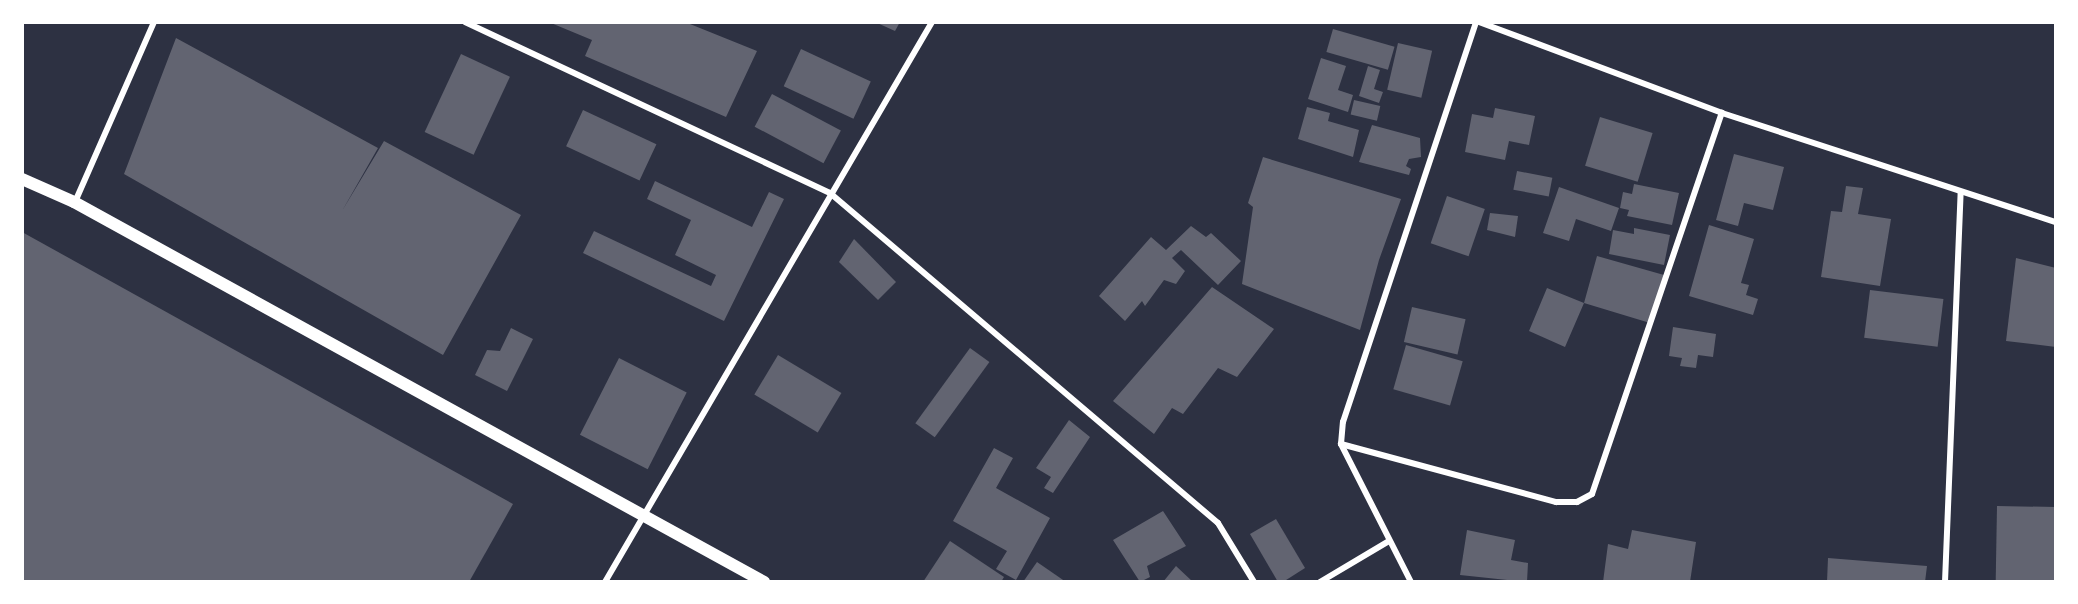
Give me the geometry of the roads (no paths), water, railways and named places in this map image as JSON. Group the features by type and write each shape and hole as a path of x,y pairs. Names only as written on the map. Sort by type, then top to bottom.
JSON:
{"main road":[{"path":"22,179 74,202 764,582"}],"street":[{"path":"74,202 154,22"},
{"path":"465,22 830,194 1218,523 1254,582"},
{"path":"604,582 932,22"},
{"path":"1411,582 1341,444 1343,422 1477,22 1722,113 2055,222"},
{"path":"1341,444 1556,502 1577,502 1592,494 1722,113"},
{"path":"1945,582 1961,192"},
{"path":"1320,582 1389,541"}]}
